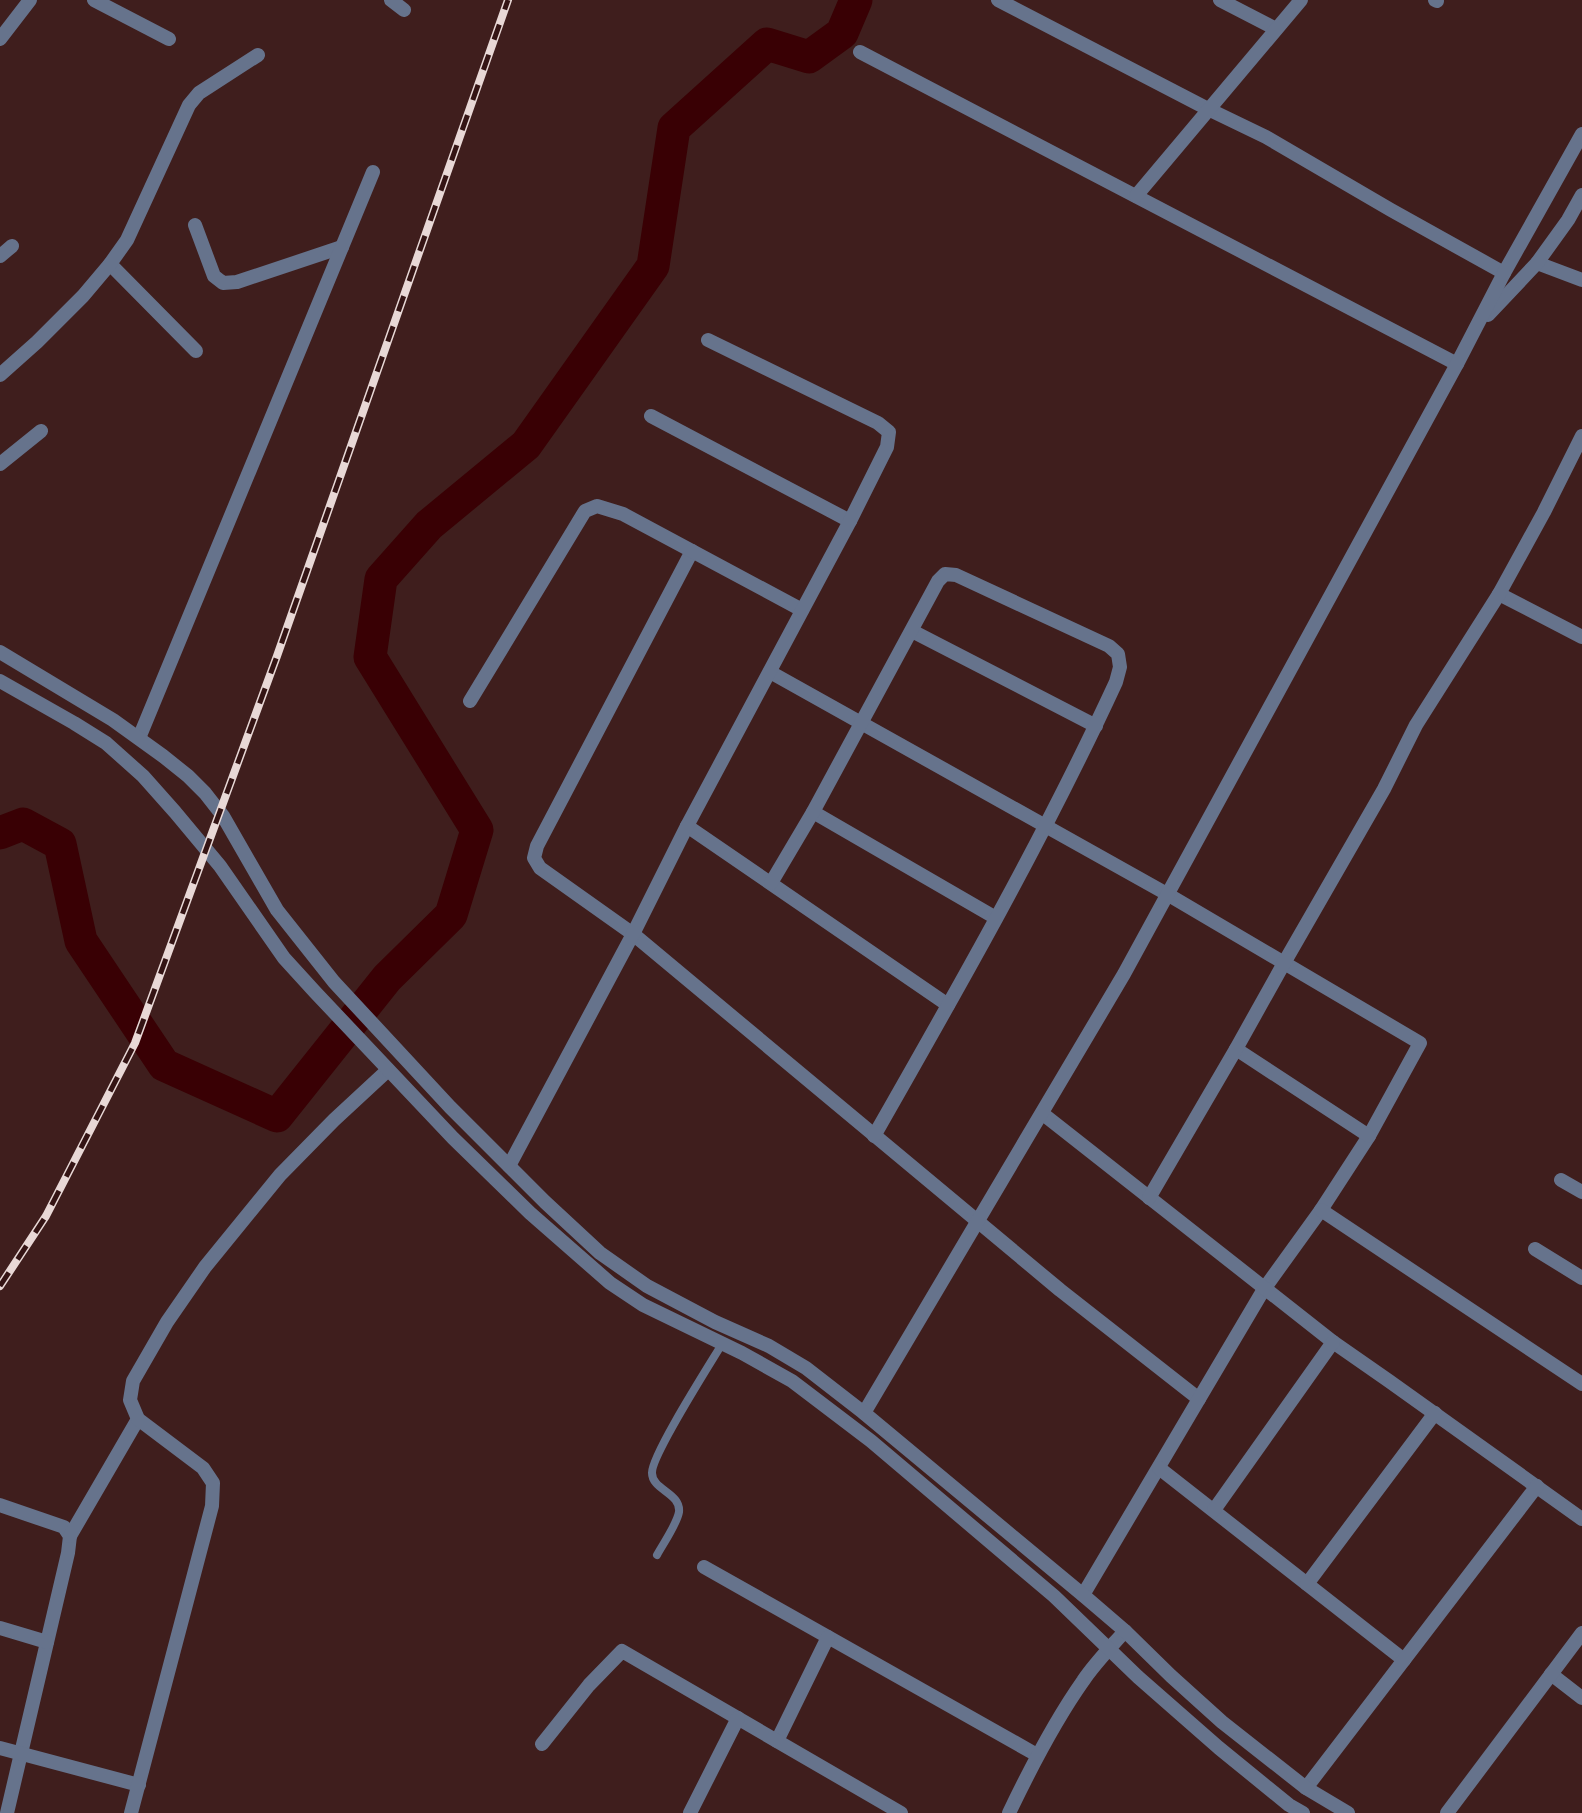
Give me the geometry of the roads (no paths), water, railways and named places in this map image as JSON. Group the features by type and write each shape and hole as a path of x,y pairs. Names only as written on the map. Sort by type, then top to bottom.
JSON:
{"street":[{"path":"0,39 30,0"},
{"path":"94,0 169,38"},
{"path":"391,0 404,10"},
{"path":"998,0 1266,137 1504,274"},
{"path":"1220,0 1276,29"},
{"path":"1136,196 1301,0"},
{"path":"860,52 1457,365"},
{"path":"0,375 83,296 127,240 189,105 199,93 258,55"},
{"path":"864,1413 1124,974 1582,134"},
{"path":"139,738 373,172"},
{"path":"1477,326 1537,263 1568,220 1582,195"},
{"path":"195,225 214,276 223,283 237,282 342,247"},
{"path":"1537,263 1582,280"},
{"path":"110,264 196,351"},
{"path":"509,1166 634,934 687,827 887,447 889,432 878,423 708,340"},
{"path":"650,416 850,521"},
{"path":"0,464 41,431"},
{"path":"1149,1198 1384,789 1416,725 1499,594 1582,436"},
{"path":"470,701 585,511 597,506 623,514 802,610"},
{"path":"692,551 537,846 534,858 540,868 634,934 1060,1290 1199,1399"},
{"path":"771,883 813,812 938,581 945,574 956,575 1109,646 1118,654 1120,667 1116,682 1045,827 874,1136"},
{"path":"1499,594 1582,637"},
{"path":"912,631 1096,726"},
{"path":"0,652 113,720 188,776 217,808 277,910 334,982 450,1107 600,1253 647,1286 715,1322 769,1346 806,1368 1125,1630 1222,1722 1306,1788 1348,1813"},
{"path":"769,673 1167,894 1420,1043 1369,1136 1321,1210 1264,1289 1083,1595"},
{"path":"0,681 106,743 143,776 220,866 284,958 315,992 453,1138 530,1213 610,1283 643,1305 792,1381 871,1441 1054,1596 1138,1677 1219,1748 1289,1805 1304,1813"},
{"path":"813,812 996,918"},
{"path":"687,827 948,1005"},
{"path":"1237,1049 1369,1136"},
{"path":"131,1813 212,1506 213,1483 203,1468 138,1419 130,1400 133,1381 167,1322 205,1267 280,1175 388,1070"},
{"path":"1043,1114 1332,1342 1582,1519"},
{"path":"1561,1180 1582,1192"},
{"path":"1321,1210 1582,1384"},
{"path":"1535,1249 1582,1278"},
{"path":"1214,1510 1332,1342"},
{"path":"1307,1584 1435,1413"},
{"path":"7,1813 70,1536 138,1419"},
{"path":"1159,1468 1404,1660"},
{"path":"1306,1788 1537,1486"},
{"path":"0,1506 64,1527 70,1536"},
{"path":"704,1567 1037,1755"},
{"path":"0,1628 47,1642"},
{"path":"1009,1813 1037,1755 1084,1678 1125,1630"},
{"path":"1447,1813 1582,1633"},
{"path":"777,1741 828,1637"},
{"path":"542,1744 589,1685 622,1651 901,1813"},
{"path":"1551,1674 1582,1698"},
{"path":"690,1813 738,1718"},
{"path":"0,1748 139,1785"}],"lane":[{"path":"657,1556 679,1511 677,1502 655,1482 652,1472 666,1440 722,1344"}],"waterway":[{"path":"0,833 23,824 60,844 81,941 164,1065 277,1116 387,978 451,915 477,830 370,657 381,579 429,525 526,445 653,266 674,128 767,44 809,57 842,33 856,0"}],"railway":[{"path":"0,1286 46,1216 135,1043 277,656 508,0"}]}
